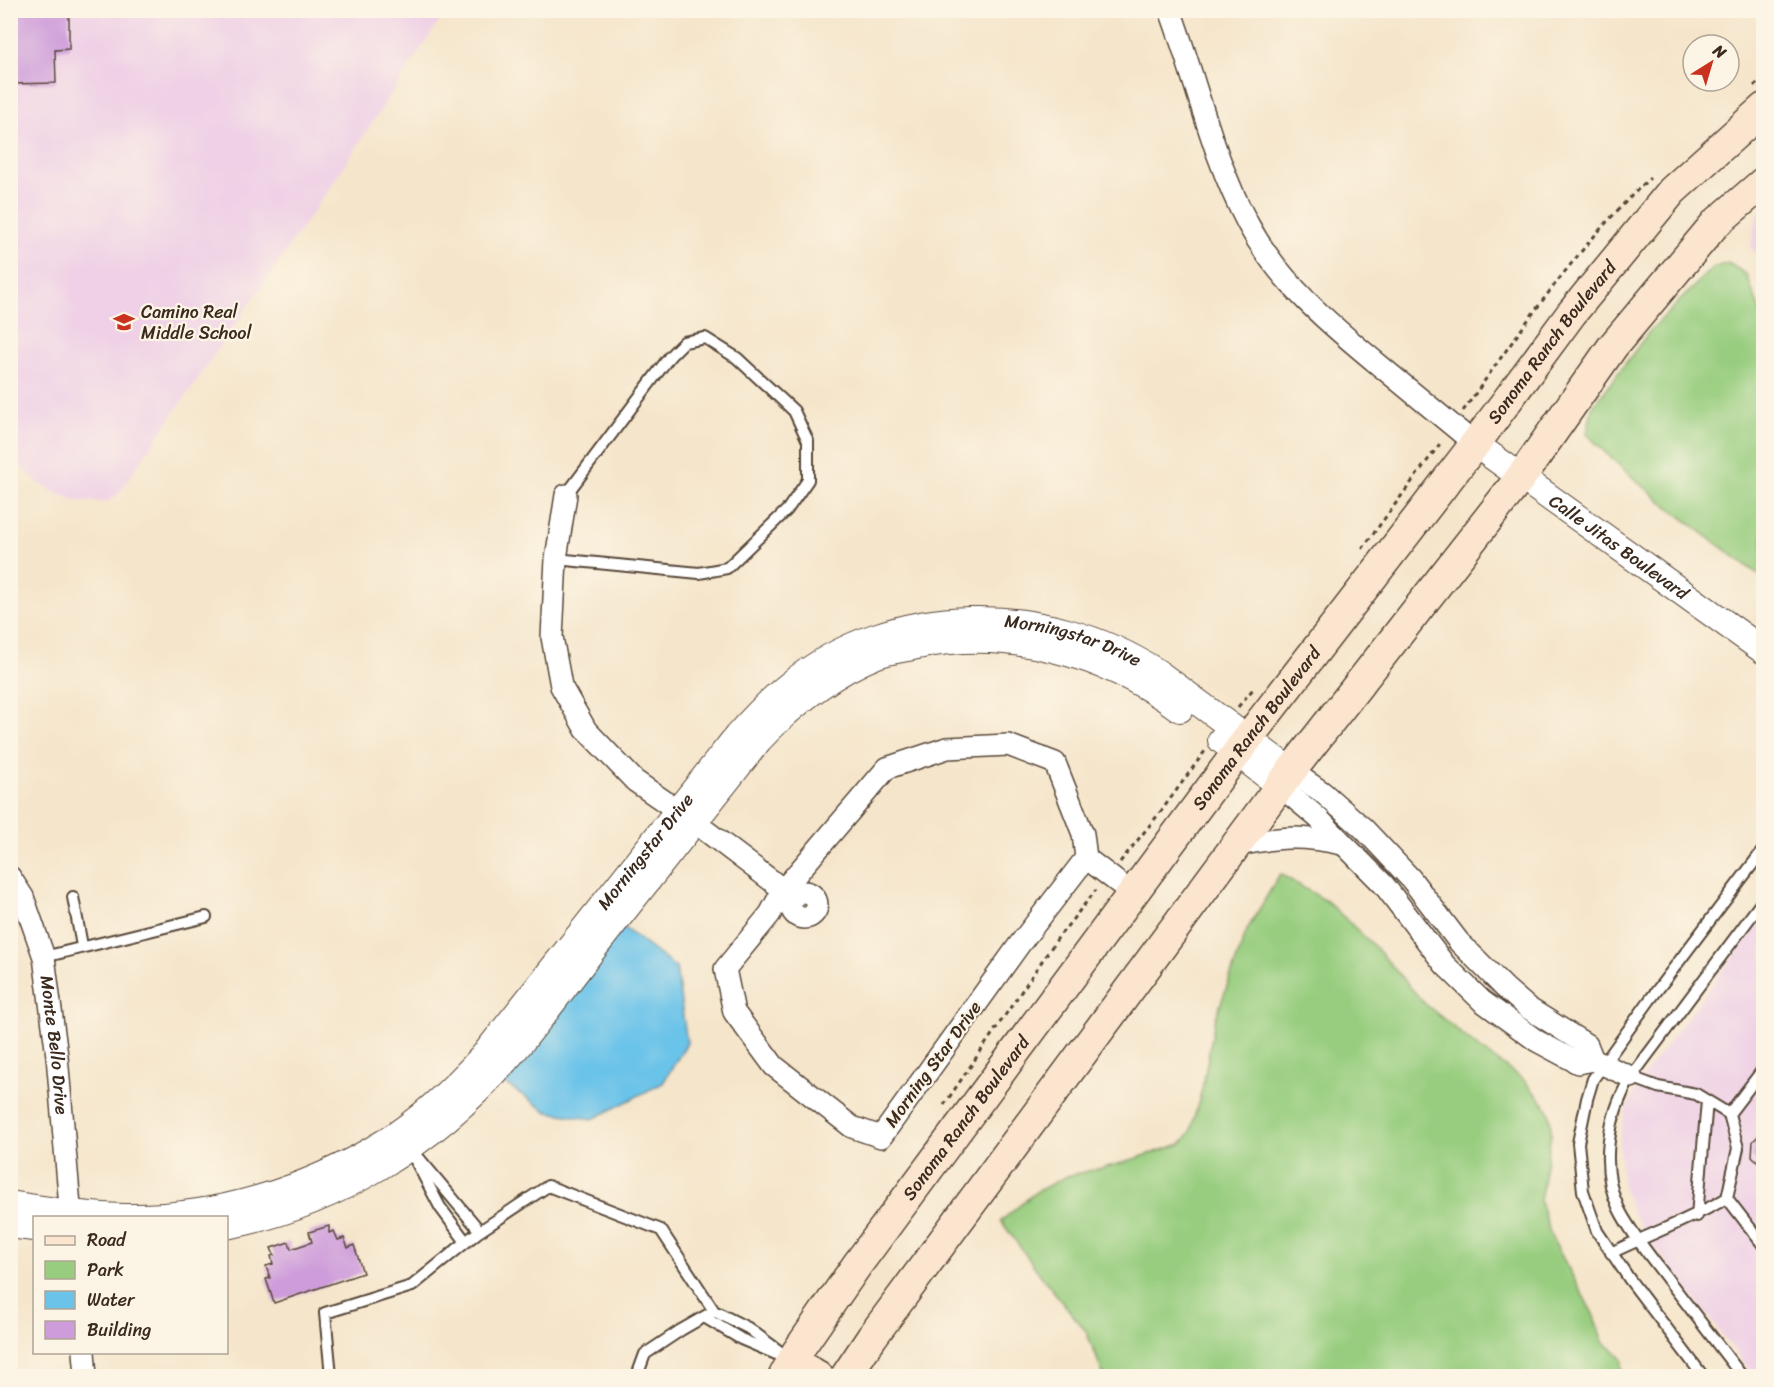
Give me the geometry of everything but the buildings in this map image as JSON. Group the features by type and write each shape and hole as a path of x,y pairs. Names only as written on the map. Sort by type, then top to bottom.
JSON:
{"main road":[{"name":"Sonoma Ranch Boulevard","path":"789,1369 837,1291 1243,745 1475,444 1571,314 1672,191 1764,108"},
{"path":"846,1377 872,1337 1286,779 1521,477 1613,346 1715,224 1764,182"},
{"path":"789,1369 818,1377"}],"street":[{"path":"1170,10 1224,171 1235,199 1262,247 1291,284 1344,336 1475,444"},
{"name":"Calle Jitas Boulevard","path":"1475,444 1764,651"},
{"path":"566,495 556,559 552,637 561,687 586,730 635,781 686,816 788,894 887,768 947,748 1008,745 1055,763 1083,834 1086,858 1133,894"},
{"name":"Morningstar Drive","path":"228,1226 253,1221 312,1202 333,1192 404,1140 437,1102 484,1055 686,816 737,736 790,684 835,655 861,644 888,633 964,620 1026,622 1074,633 1098,641 1140,661 1286,779"},
{"path":"1286,779 1342,844 1401,886 1528,1008 1587,1045 1599,1062 1631,1077"},
{"path":"1286,779 1330,799 1364,829 1401,886"},
{"path":"1238,845 1292,836 1342,844"},
{"name":"Morning Star Drive","path":"788,894 725,969 734,1011 774,1066 852,1127 881,1137 1019,945 1086,858"},
{"name":"Monte Bello Drive","path":"10,877 23,897 44,957 57,1056 70,1215"},
{"name":"Morningstar Drive","path":"10,1204 70,1215 178,1214 241,1203 303,1184 361,1155 404,1140"},
{"path":"10,1225 33,1228"},
{"path":"84,1354 86,1377"}],"lane":[{"path":"556,559 699,573 727,568 787,510 808,480 808,441 794,411 737,358 705,338 684,342 670,356 566,495"},
{"path":"1703,1377 1597,1231 1583,1191 1578,1143 1587,1099 1599,1062 1649,1001 1764,849"},
{"path":"73,897 82,946"},
{"path":"1742,1377 1638,1240 1616,1201 1608,1157 1610,1126 1618,1099 1631,1077 1764,899"},
{"path":"44,957 206,917"},
{"path":"1729,1114 1764,1068"},
{"path":"1611,1253 1697,1216 1727,1198 1738,1148 1729,1114 1696,1094 1658,1087 1631,1077"},
{"path":"1697,1216 1707,1101"},
{"path":"404,1140 429,1167 480,1231"},
{"path":"404,1140 440,1207 466,1242"},
{"path":"331,1377 325,1313 412,1286 480,1231 548,1186 661,1230 714,1311 748,1328 789,1369"},
{"path":"1727,1198 1764,1246"},
{"path":"637,1377 645,1354 714,1311"},
{"path":"704,1317 789,1369"}],"shaded area":[{"name":"Camino Real Middle School","path":"10,11 446,11 330,187 118,494 107,502 78,501 58,494 40,484 11,459"},
{"path":"1763,210 1763,263 1751,248 1757,216"},
{"path":"1763,917 1763,1376 1754,1376 1650,1241 1632,1212 1623,1188 1620,1136 1626,1109 1641,1079"}],"green space":[{"path":"1728,263 1746,274 1763,318 1763,578 1650,492 1587,434 1592,408 1649,332 1712,268"},
{"path":"1280,874 1328,902 1377,949 1424,1003 1479,1048 1525,1081 1549,1110 1551,1135 1540,1201 1551,1236 1593,1314 1603,1342 1622,1360 1622,1376 1104,1376 1086,1331 1001,1221 1036,1192 1067,1176 1115,1165 1181,1144 1190,1133 1202,1089 1215,1020 1247,930"}],"water":[{"path":"623,927 676,968 687,1043 663,1083 593,1119 548,1112 501,1081"}],"place":[{"name":"Camino Real Middle School","path":"124,322"}]}
